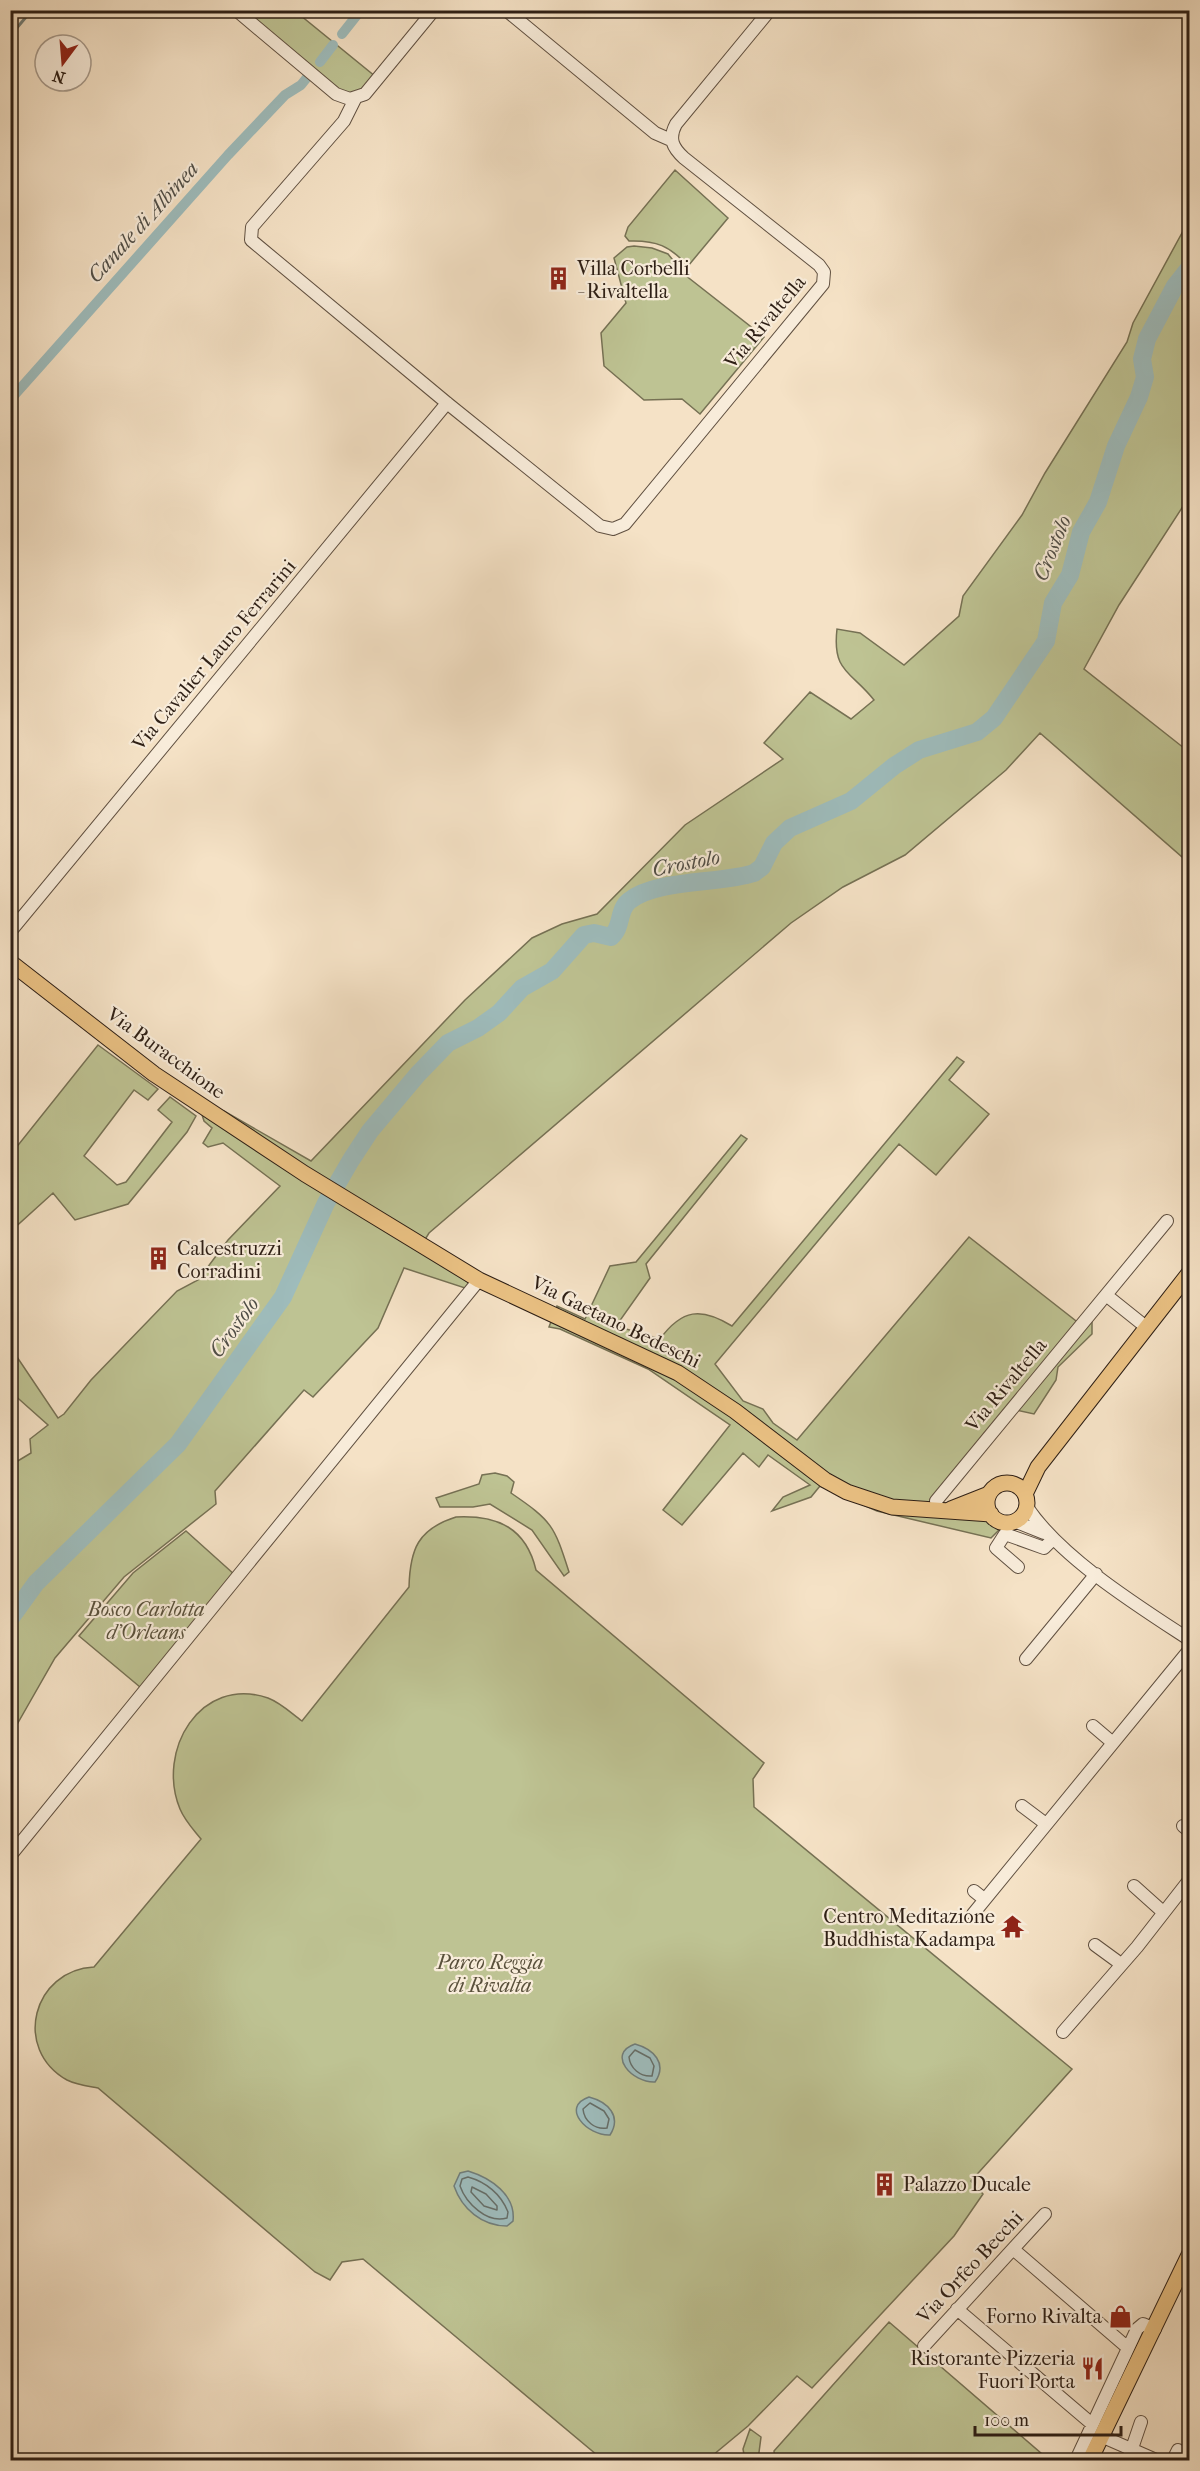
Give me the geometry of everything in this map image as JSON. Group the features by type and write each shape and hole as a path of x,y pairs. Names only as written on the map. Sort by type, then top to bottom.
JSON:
{"main road":[{"name":"Via Buracchione","path":"10,962 154,1074 301,1171"},
{"name":"Via Gaetano Bedeschi","path":"301,1171 479,1280 678,1372 735,1411 818,1475 847,1492 869,1502 892,1507 940,1506 991,1514"},
{"path":"1038,1467 1010,1483 998,1485 989,1494 987,1503 991,1514 1002,1522 1014,1521 1024,1513 1038,1467 1190,1272"},
{"path":"1010,1483 1026,1501"},
{"name":"Via Gaetano Bedeschi","path":"940,1506 989,1494"},
{"path":"1090,2460 1097,2430 1183,2281 1190,2253"}],"street":[{"path":"236,10 336,94 355,99"},
{"path":"435,10 370,88 355,99 344,121 252,227 251,240 447,403"},
{"name":"Via Rivaltella","path":"447,403 606,529 613,530 625,524 669,468 818,292 824,278 819,265 684,158 675,149 671,140 655,133 506,10"},
{"path":"671,140 676,124 770,10"},
{"name":"Via Cavalier Lauro Ferrarini","path":"10,932 447,403"},
{"name":"Via Rivaltella","path":"940,1506 1167,1221"},
{"path":"10,1856 479,1280"},
{"path":"1106,1295 1146,1327"},
{"path":"1026,1501 1051,1537 1096,1574 1190,1640"},
{"path":"1014,1521 1051,1537"},
{"path":"1018,1567 996,1548 1005,1534 1044,1548 1051,1537"},
{"path":"1026,1659 1096,1574"},
{"path":"973,1914 979,1895 1046,1824 1190,1649"},
{"path":"1093,1726 1113,1743"},
{"path":"1022,1806 1046,1824"},
{"path":"1064,2031 1190,1879"},
{"path":"1134,1886 1163,1911"},
{"path":"1095,1945 1121,1964"},
{"name":"Via Orfeo Becchi","path":"924,2346 1045,2214"},
{"path":"1013,2249 1128,2348"},
{"path":"957,2308 1097,2430 1130,2455 1156,2460"},
{"path":"1076,2460 1097,2430 1138,2326 1155,2329"},
{"path":"1130,2455 1141,2422"}],"green space":[{"path":"236,11 295,11 376,77 350,99"},
{"path":"675,170 728,218 688,266 669,249 655,243 629,241 625,236 628,227"},
{"path":"1189,220 1189,497 1119,605 1084,669 1189,752 1189,863 1040,733 1006,770 905,855 843,887 791,923 429,1233 421,1246 470,1284 471,1290 404,1268 378,1328 313,1397 304,1390 215,1491 216,1504 124,1577 55,1658 11,1735 11,1465 31,1453 30,1439 48,1425 11,1392 11,1348 58,1418 64,1414 91,1380 177,1291 198,1280 228,1240 280,1186 223,1143 208,1147 203,1143 212,1128 204,1121 199,1105 224,1111 311,1161 465,1000 532,938 562,924 597,914 685,825 783,759 764,743 810,692 851,719 874,700 840,663 836,643 837,629 860,633 904,665 959,616 963,596 1022,515 1045,473 1127,342 1133,323"},
{"path":"627,247 652,248 668,254 685,275 764,337 700,414 682,399 644,400 604,366 601,333 626,303 614,258"},
{"path":"98,1045 158,1089 148,1100 134,1090 84,1156 117,1185 126,1182 172,1122 158,1110 170,1097 196,1116 187,1132 128,1204 75,1220 53,1193 11,1231 11,1154"},
{"path":"957,1057 964,1062 949,1080 989,1114 936,1175 899,1144 715,1364 743,1401 763,1409 773,1423 797,1440 969,1237 1080,1324 1092,1311 1092,1334 1058,1367 1056,1380 1034,1414 1011,1409 936,1501 973,1509 1000,1529 991,1538 877,1511 820,1486 811,1497 772,1511 783,1497 810,1485 768,1455 759,1467 743,1453 682,1525 663,1510 730,1425 648,1369 560,1329 549,1327 557,1306 585,1319 610,1266 636,1262 741,1135 747,1139 646,1264 650,1278 616,1326 660,1339 676,1322 693,1314 711,1316 732,1326"},
{"path":"495,1473 507,1476 514,1482 511,1493 550,1525 569,1572 564,1576 532,1530 490,1504 473,1507 440,1507 436,1498 479,1484 482,1475"},
{"name":"Parco Reggia di Rivalta","path":"456,1517 471,1517 497,1522 517,1534 525,1544 536,1570 764,1763 753,1779 754,1807 1072,2069 971,2181 983,2194 954,2236 812,2388 797,2376 748,2426 707,2460 603,2460 363,2259 342,2262 330,2280 315,2272 98,2088 67,2080 50,2066 39,2050 35,2031 37,2013 44,1996 56,1982 73,1971 94,1967 201,1839 182,1813 174,1787 174,1764 179,1742 190,1723 204,1708 222,1697 244,1694 273,1700 302,1721 409,1587 414,1551 425,1534 443,1522"},
{"name":"Bosco Carlotta d'Orleans","path":"186,1531 235,1575 140,1687 79,1636 133,1573"},
{"path":"889,2322 1049,2460 775,2460 774,2451"},
{"path":"750,2429 761,2437 758,2460 745,2460 743,2449"}],"water":[{"path":"635,2044 648,2049 657,2058 660,2069 655,2082 638,2078 626,2067 623,2054"},
{"path":"589,2097 602,2102 614,2116 610,2135 593,2131 580,2120 577,2107"},
{"path":"468,2171 493,2183 506,2196 513,2212 513,2221 507,2226 481,2219 462,2202 454,2186 460,2173"}],"waterway":[{"path":"10,36 32,10"},
{"name":"Canale di Albinea","path":"342,34 361,10"},
{"name":"Canale di Albinea","path":"320,62 333,45"},
{"name":"Canale di Albinea","path":"10,400 228,155 285,95 301,85 309,75"},
{"name":"Crostolo","path":"10,1619 36,1583 178,1444 283,1297 326,1203 370,1131 418,1074 448,1043 478,1028 499,1013 522,988 552,971 584,935 594,933 611,937 617,929 625,905 640,894 671,885 754,873 762,867 774,843 790,828 851,801 894,766 919,750 977,732 994,718 1046,641 1053,603 1070,575 1081,532 1098,502 1116,446 1139,397 1145,377 1142,359 1147,339 1175,286 1190,267"}],"place":[{"name":"Villa Corbelli - Rivaltella","path":"559,279"},
{"name":"Calcestruzzi Corradini","path":"159,1259"},
{"name":"Centro Meditazione Buddhista Kadampa","path":"1013,1927"},
{"name":"Palazzo Ducale","path":"885,2184"},
{"name":"Forno Rivalta","path":"1120,2316"},
{"name":"Ristorante Pizzeria Fuori Porta","path":"1093,2369"}]}
